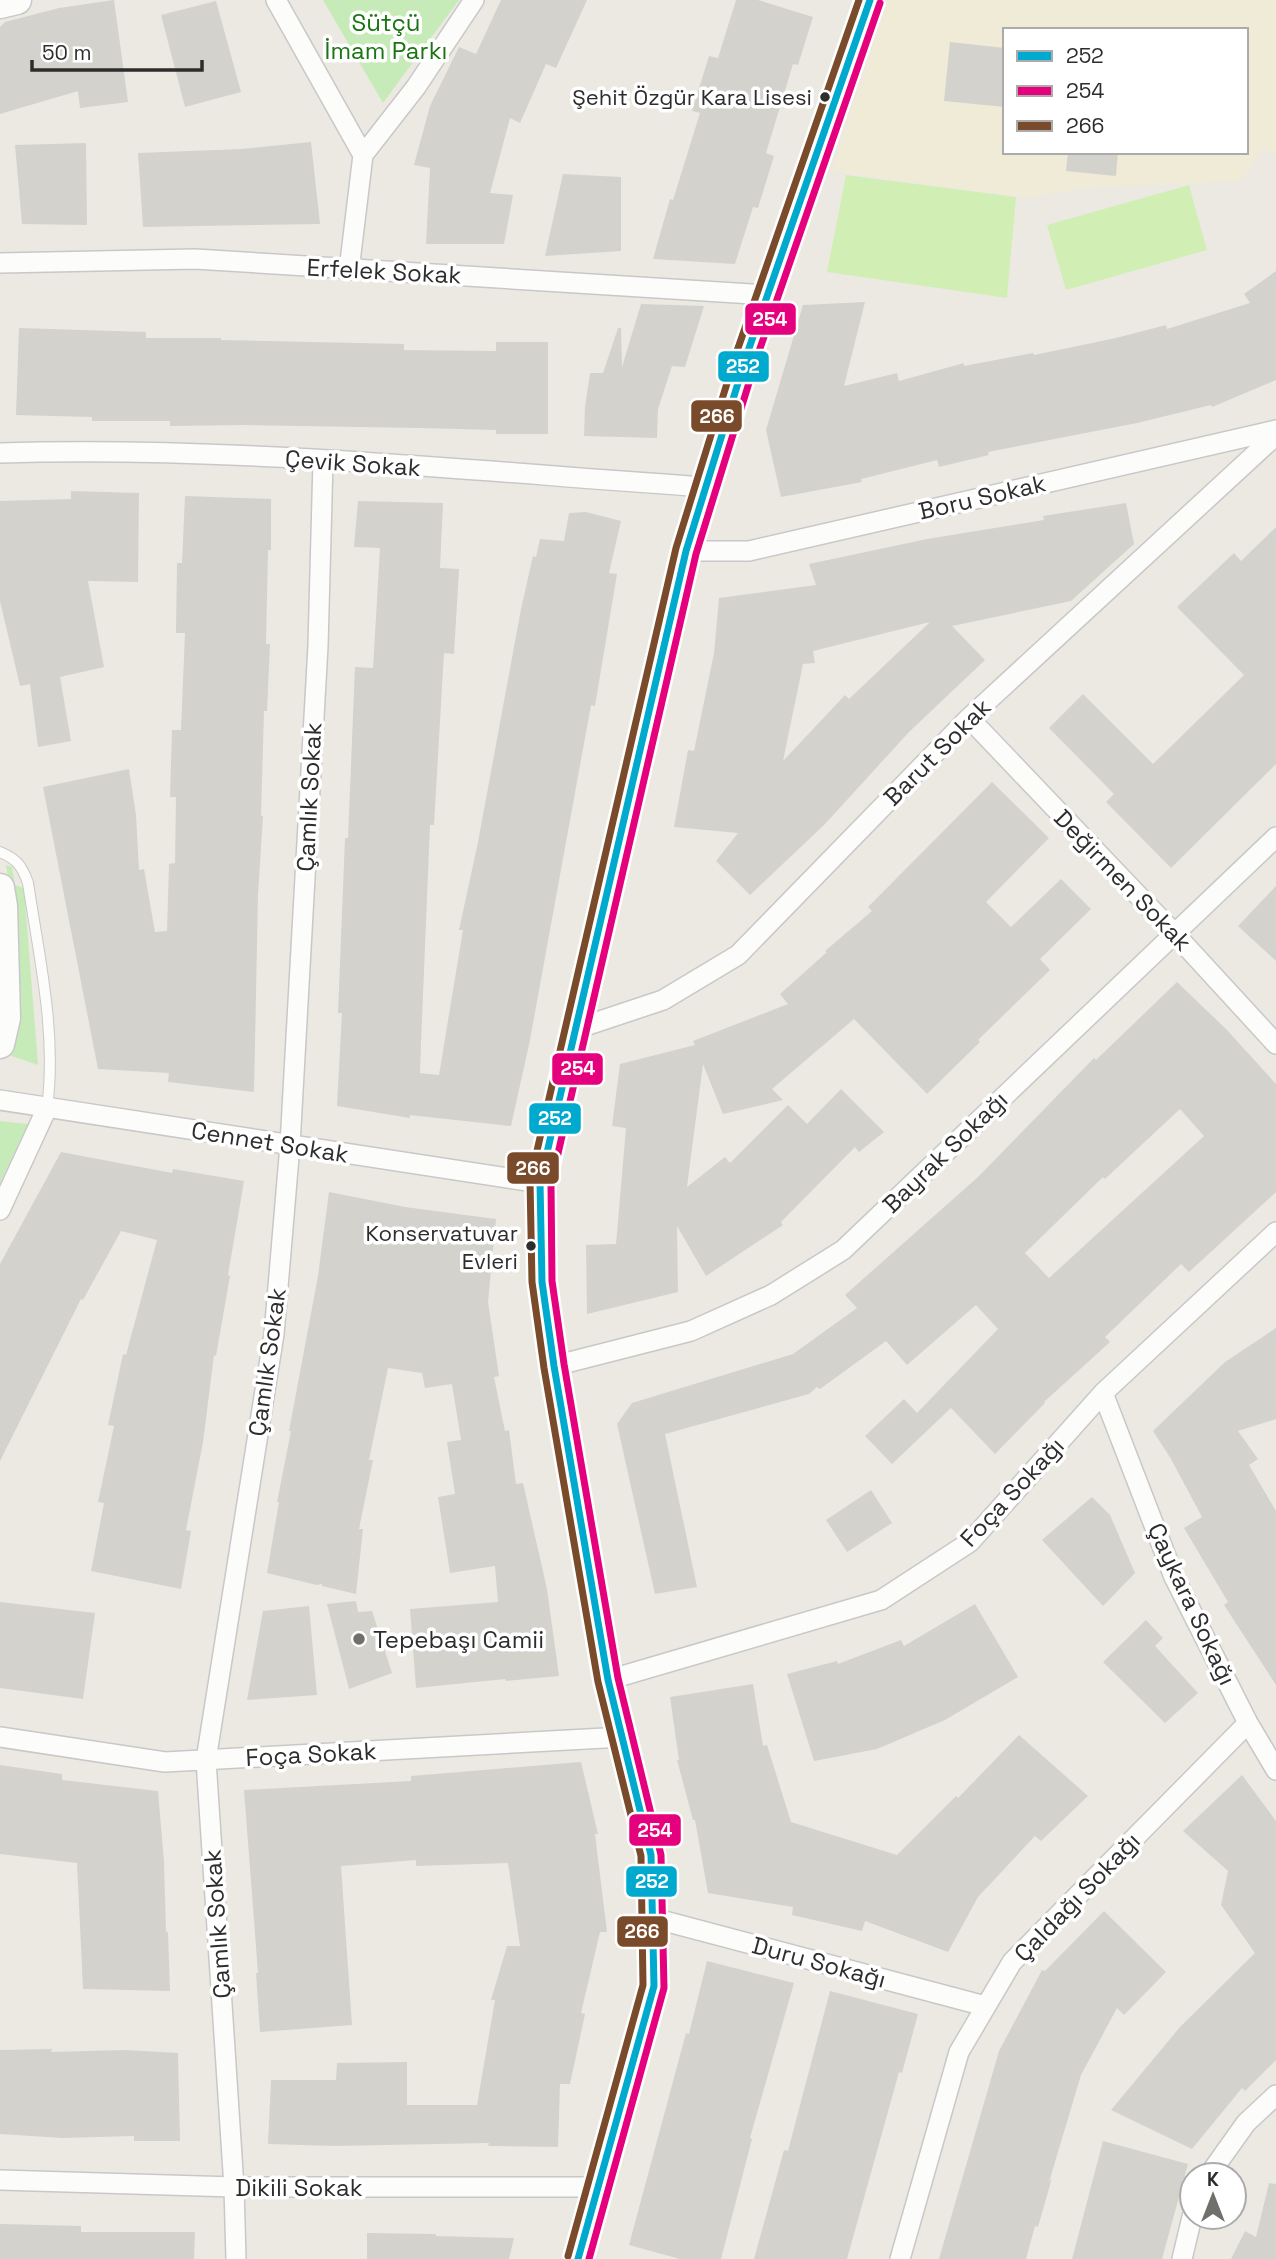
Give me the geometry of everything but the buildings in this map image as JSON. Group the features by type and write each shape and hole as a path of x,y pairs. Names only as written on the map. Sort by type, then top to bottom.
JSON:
{"main road":[{"path":"0,4 17,0"},
{"path":"578,2259 654,1986 651,1855 608,1680 554,1366 542,1282 540,1183 686,551 768,295 870,0"},
{"path":"0,888 3,906 6,1018 0,1045"}],"street":[{"path":"276,0 363,155"},
{"path":"349,270 363,155 416,87 474,0"},
{"name":"Erfelek Sokak","path":"0,263 195,259 768,295"},
{"name":"Boru Sokak","path":"686,551 749,551 1276,432"},
{"name":"Barut Sokak","path":"576,1029 663,1000 737,955 969,718 1276,432"},
{"name":"Çevik Sokak","path":"0,453 84,450 254,456 706,486"},
{"name":"Çamlık Sokak","path":"236,2259 234,2188 205,1760 274,1334 290,1145 318,646 323,461"},
{"name":"Değirmen Sokak","path":"969,718 1276,1044"},
{"name":"Bayrak Sokağı","path":"554,1366 691,1331 771,1295 843,1250 1276,837"},
{"name":"Cennet Sokak","path":"0,1100 540,1183"},
{"path":"0,1210 47,1108"},
{"name":"Foça Sokağı","path":"608,1680 881,1600 970,1542 1104,1393 1276,1232"},
{"name":"Çaykara Sokağı","path":"1104,1393 1174,1577 1248,1723 1276,1770"},
{"name":"Çaldağı Sokağı","path":"900,2259 959,2052 1012,1962 1248,1723"},
{"name":"Foça Sokak","path":"0,1737 165,1762 623,1737"},
{"name":"Duru Sokağı","path":"653,1918 985,2006"},
{"path":"1219,2161 1246,2123 1276,2095"},
{"name":"Dikili Sokak","path":"0,2180 234,2188 599,2187"},
{"path":"1182,2259 1189,2231"}],"lane":[{"path":"0,852 16,859 29,883 52,1065 47,1108"}],"shaded area":[{"path":"888,0 1276,0 1276,154 1263,148 1240,181 1081,188 1029,198 832,171"}],"green space":[{"name":"Sütçü İmam Parkı","path":"323,0 459,0 383,103"},
{"path":"846,175 1016,197 1007,298 827,272"},
{"path":"1189,185 1207,250 1066,290 1047,225"},
{"path":"6,865 12,867 15,885 24,888 38,1065 6,1054 10,889"},
{"path":"0,1121 28,1124 0,1183"}],"transit line":[{"name":"266","path":"568,2256 643,1985 641,1856 598,1682 544,1368 532,1282 530,1181 676,548 737,351 859,0"},
{"name":"252","path":"578,2259 654,1986 651,1855 608,1680 554,1366 542,1282 540,1183 686,551 747,354 870,0"},
{"name":"254","path":"589,2259 664,1988 661,1855 618,1678 564,1364 552,1281 551,1184 696,554 757,357 880,3"}],"place":[{"name":"Şehit Özgür Kara Lisesi","path":"825,97"},
{"name":"Konservatuvar Evleri","path":"531,1246"},
{"name":"Tepebaşı Camii","path":"359,1639"}]}
